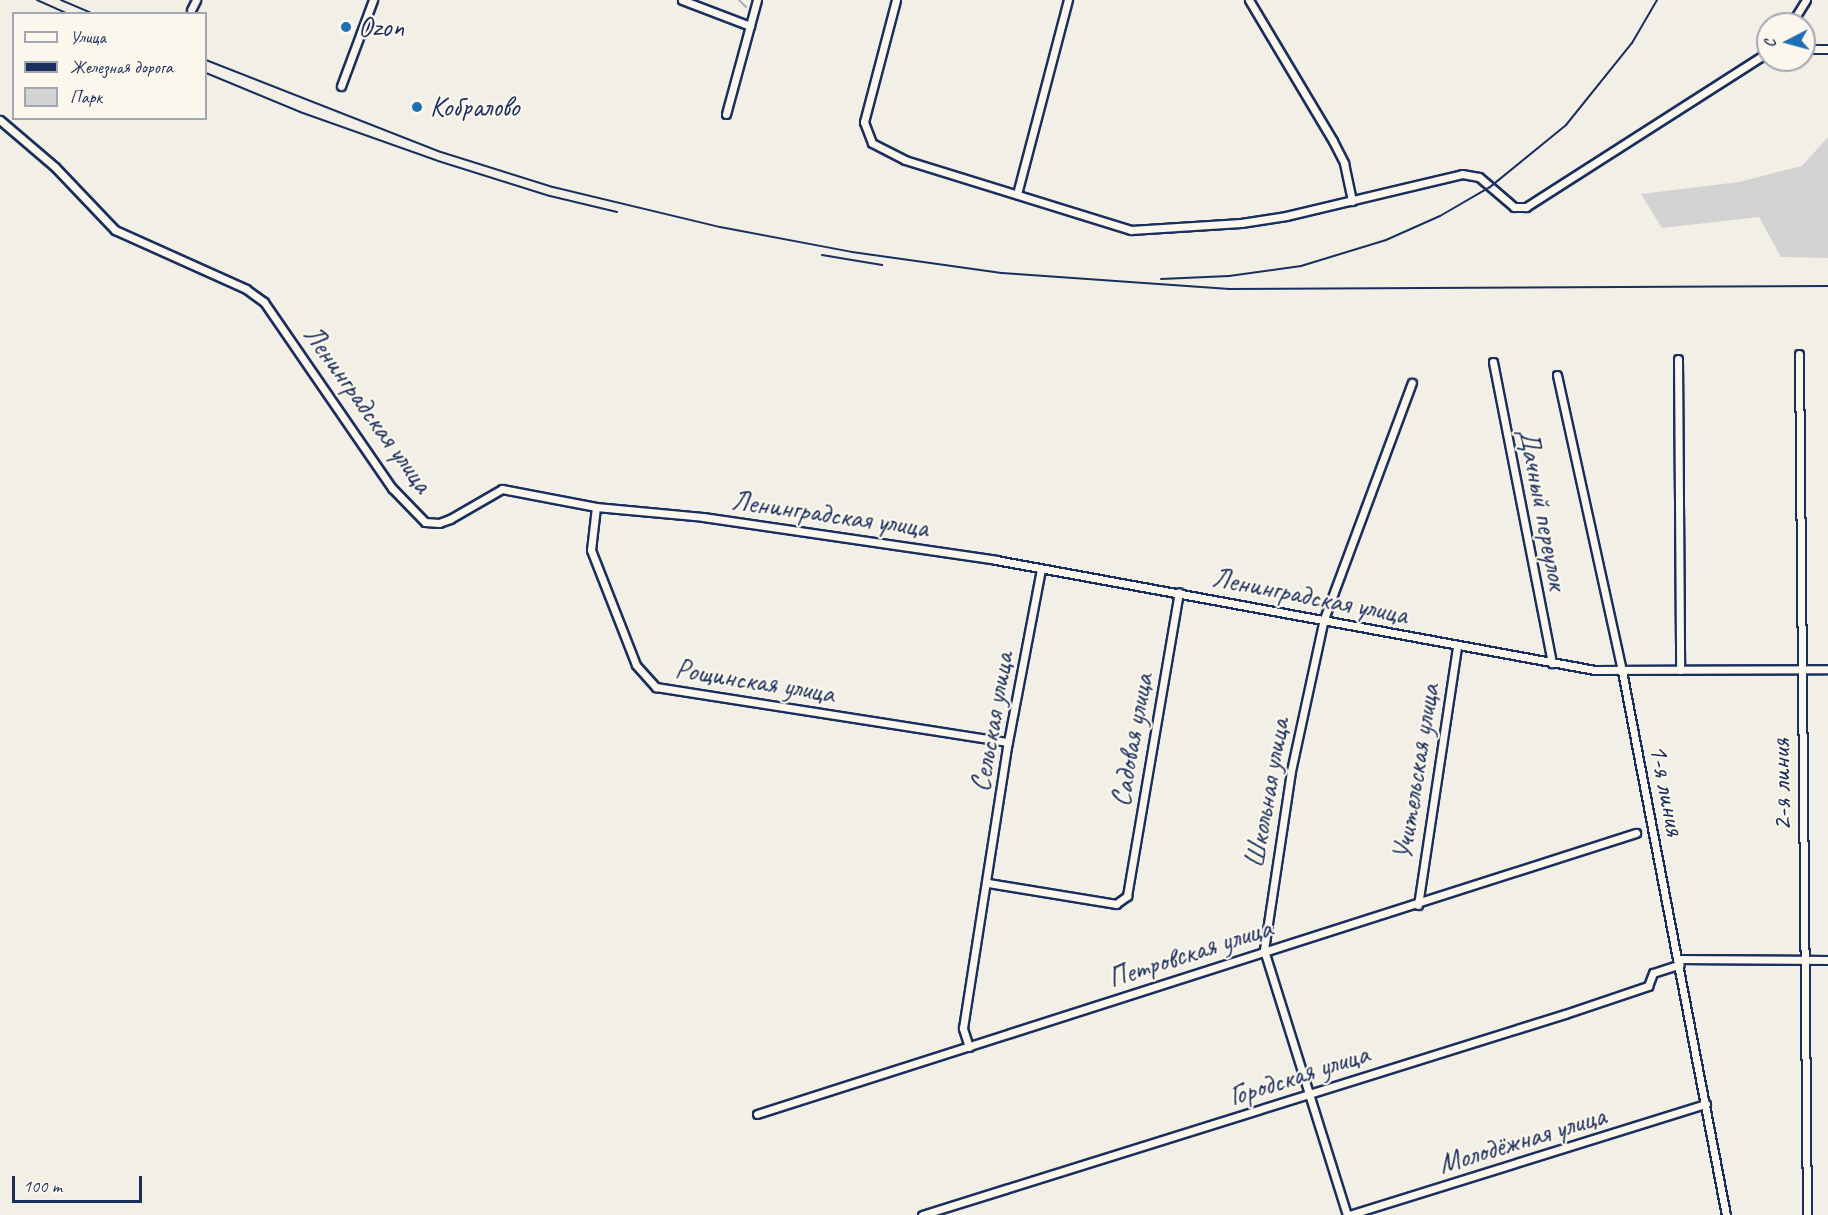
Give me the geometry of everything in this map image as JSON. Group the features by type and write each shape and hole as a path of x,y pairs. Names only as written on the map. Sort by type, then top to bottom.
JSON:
{"street":[{"path":"191,10 196,0"},
{"path":"341,86 373,0"},
{"path":"682,0 750,26"},
{"path":"726,114 757,0"},
{"path":"896,0 864,123 866,133 872,143 905,160 1131,230 1241,223 1352,201 1470,173 1508,203 1526,207 1578,177 1741,66 1756,58"},
{"path":"1017,194 1068,0"},
{"path":"1249,0 1284,64 1333,141 1344,163 1352,201"},
{"name":"Ленинградская улица","path":"0,120 55,167 115,230 246,289 264,302 392,488 425,522 439,523 450,519 502,489 596,507 704,517 1041,569 1179,592 1552,663 1622,671 1828,669"},
{"name":"2-я линия","path":"1799,354 1806,1215"},
{"path":"1678,359 1680,670"},
{"name":"Дачный переулок","path":"1493,362 1552,663"},
{"name":"1-я линия","path":"1557,375 1622,671 1726,1215"},
{"name":"Школьная улица","path":"1348,1215 1307,1093 1264,950 1291,771 1324,619 1412,382"},
{"name":"Рощинская улица","path":"596,507 591,550 636,664 656,687 1008,742"},
{"name":"Сельская улица","path":"969,1047 963,1028 988,883 1008,742 1041,569"},
{"name":"Садовая улица","path":"988,883 1116,904 1125,899 1179,592"},
{"name":"Учительская улица","path":"1418,905 1457,646"},
{"name":"Петровская улица","path":"757,1114 1264,950 1418,905 1636,833"},
{"path":"1679,962 1828,960"},
{"name":"Городская улица","path":"922,1215 1648,986 1653,973 1679,962"},
{"name":"Молодёжная улица","path":"1348,1215 1706,1104"}],"green space":[{"path":"1828,137 1828,258 1781,257 1759,217 1662,228 1641,194 1739,182 1802,166"}],"waterway":[{"path":"739,0 746,7"}],"railway":[{"path":"37,0 64,12"},
{"path":"61,0 89,12"},
{"path":"1161,279 1229,276 1301,266 1386,240 1440,216 1490,187 1566,125 1632,43 1657,0"},
{"path":"207,60 441,152 553,187 720,227 852,252 1002,273 1229,289 1828,286"},
{"path":"207,73 300,112 438,161 550,196 617,212"},
{"path":"822,255 882,265"}],"place":[{"name":"Ozon","path":"346,27"},
{"name":"Кобралово","path":"417,107"}]}
